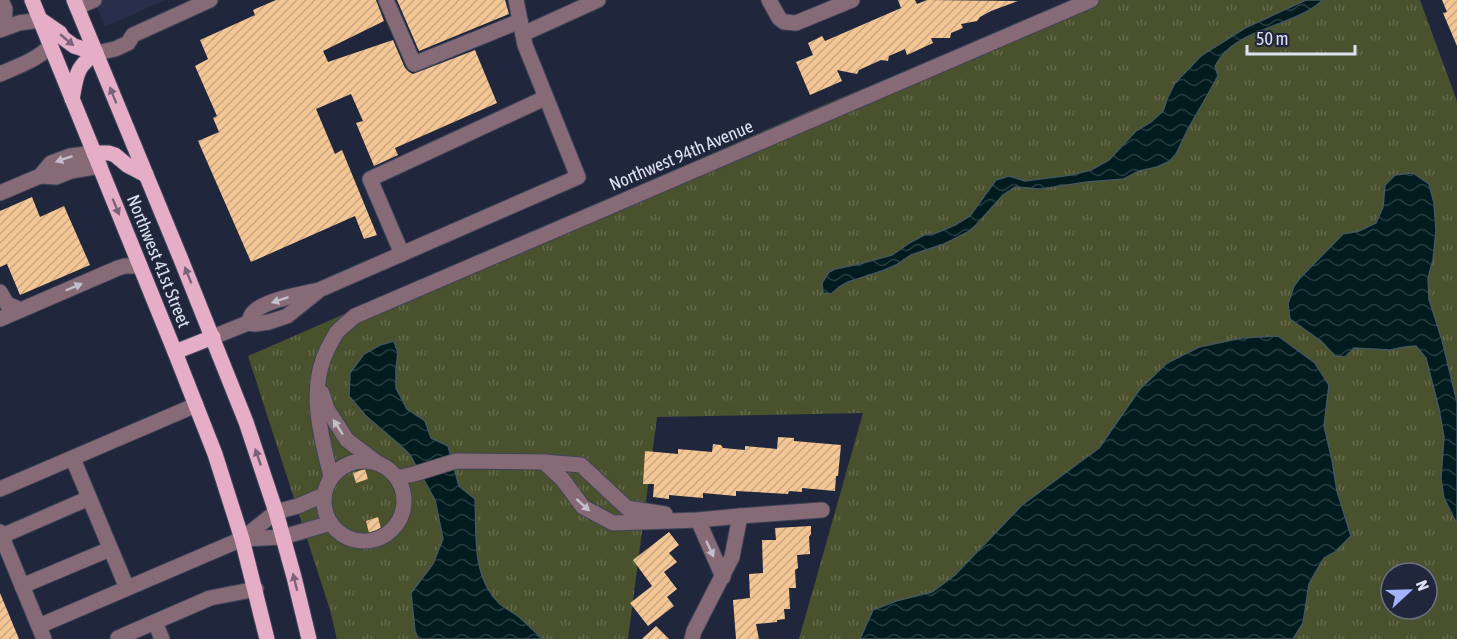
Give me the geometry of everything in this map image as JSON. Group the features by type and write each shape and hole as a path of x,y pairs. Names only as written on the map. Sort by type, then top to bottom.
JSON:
{"main road":[{"name":"Northwest 41st Street","path":"32,0 175,352 220,470 242,539 267,639"},
{"name":"Northwest 41st Street","path":"75,3 246,422 276,512 309,639"},
{"path":"40,20 60,33 74,46 96,53"},
{"path":"72,99 81,66 96,53"},
{"path":"97,160 109,153 146,176"},
{"path":"175,352 213,337"}],"street":[{"path":"1,0 5,9 2,29 19,23 40,20"},
{"path":"75,3 94,0"},
{"path":"96,53 115,49 128,43 133,35 210,0"},
{"path":"386,0 414,64 598,0"},
{"path":"213,337 248,323 269,322 287,316 319,291 578,177 525,45 516,0"},
{"path":"769,0 779,18 790,23 796,23 852,0"},
{"name":"Northwest 94th Avenue","path":"331,477 316,406 317,379 325,354 336,333 355,316 1091,0"},
{"path":"0,74 38,57 51,46"},
{"path":"402,254 370,179 545,98"},
{"path":"0,193 40,176 51,164 70,156 97,160"},
{"path":"0,319 118,268 140,266"},
{"path":"0,292 7,304 21,310"},
{"path":"317,379 327,410 347,440 376,462 388,468 397,478 403,490 405,503 402,517 395,528 384,537 358,542 335,529 327,518 324,495 331,477 338,470 350,463 363,460 376,462"},
{"path":"0,489 196,405"},
{"path":"73,459 127,588"},
{"path":"397,478 456,461 544,462 581,465 627,508 698,520"},
{"path":"544,462 564,480 583,507 613,523 698,520 822,510"},
{"path":"89,498 1,534 41,633 127,588 242,539 276,512 324,495"},
{"path":"692,639 732,557 740,516"},
{"path":"698,520 723,577"},
{"path":"242,539 283,537 331,523"},
{"path":"22,586 110,549"},
{"path":"118,639 210,598 256,590"},
{"path":"155,622 162,639"}],"shaded area":[{"path":"94,0 165,0 105,27"}],"green space":[{"path":"1077,0 1420,0 1457,101 1457,639 799,639 863,413 657,417 628,639 337,639 330,610 248,356 809,111"}],"water":[{"path":"1306,0 1323,0 1296,17 1250,35 1224,53 1215,66 1218,76 1170,161 1139,171 1124,179 1040,189 1015,187 1003,195 968,232 944,244 911,255 882,271 848,282 831,294 823,293 822,283 829,272 892,255 924,235 936,233 970,216 996,180 1009,176 1025,181 1071,175 1091,170 1109,160 1136,131 1163,111 1175,83 1202,55 1245,28"},
{"path":"1413,173 1429,184 1434,203 1436,231 1433,260 1428,278 1429,299 1457,402 1457,524 1444,498 1441,478 1444,437 1426,358 1416,346 1390,350 1354,348 1345,357 1335,356 1321,341 1290,319 1288,304 1294,286 1300,278 1343,234 1359,231 1376,223 1383,207 1385,185 1395,175"},
{"path":"1278,336 1315,363 1329,385 1324,426 1337,491 1351,536 1335,552 1324,558 1315,573 1309,584 1303,623 1293,639 860,639 873,610 896,601 932,592 955,575 1022,505 1099,448 1140,389 1167,363 1199,347 1242,338"},
{"path":"394,341 398,353 396,388 407,409 425,421 431,438 448,446 459,486 475,499 477,555 484,581 500,604 519,617 543,639 418,639 411,593 433,564 443,539 435,500 410,455 366,416 349,396 350,373 364,354 380,345"}],"building":[{"path":"276,0 376,0 384,21 323,51 328,62 393,40 405,68 413,74 475,50 497,103 395,148 398,155 374,166 356,123 363,121 351,94 316,109 335,154 342,150 377,235 364,239 355,216 251,262 198,141 219,132 213,118 217,116 195,66 208,59 200,40 255,15 253,10"},
{"path":"397,0 505,0 509,14 419,51"},
{"path":"898,0 915,0 917,4 927,0 1018,1 991,11 977,21 961,24 963,28 951,33 950,38 931,38 933,43 907,55 905,49 889,56 888,61 881,60 859,70 857,74 837,70 842,81 810,95 796,62 813,55 808,43 822,36 825,41 901,8"},
{"path":"1442,0 1457,0 1457,46 1443,13 1447,12"},
{"path":"32,197 40,217 64,206 90,265 20,295 7,264 0,267 0,211"},
{"path":"778,437 794,438 794,441 841,445 835,491 802,488 802,492 789,491 788,494 736,491 736,496 703,493 703,498 669,495 669,499 653,497 654,484 643,484 645,451 678,454 678,449 712,452 713,444 721,445 723,448 745,450 745,446 777,449"},
{"path":"365,469 368,479 356,483 353,473"},
{"path":"378,517 381,529 369,533 366,521"},
{"path":"811,526 810,554 797,555 796,588 789,588 790,609 784,609 785,619 756,624 759,639 736,639 733,600 750,598 749,574 763,573 762,540 776,540 775,528"},
{"path":"669,532 679,545 669,553 677,562 664,572 677,589 667,597 674,606 648,626 630,603 652,586 633,560"},
{"path":"0,593 19,639 0,639"},
{"path":"656,626 669,639 642,639"}]}
